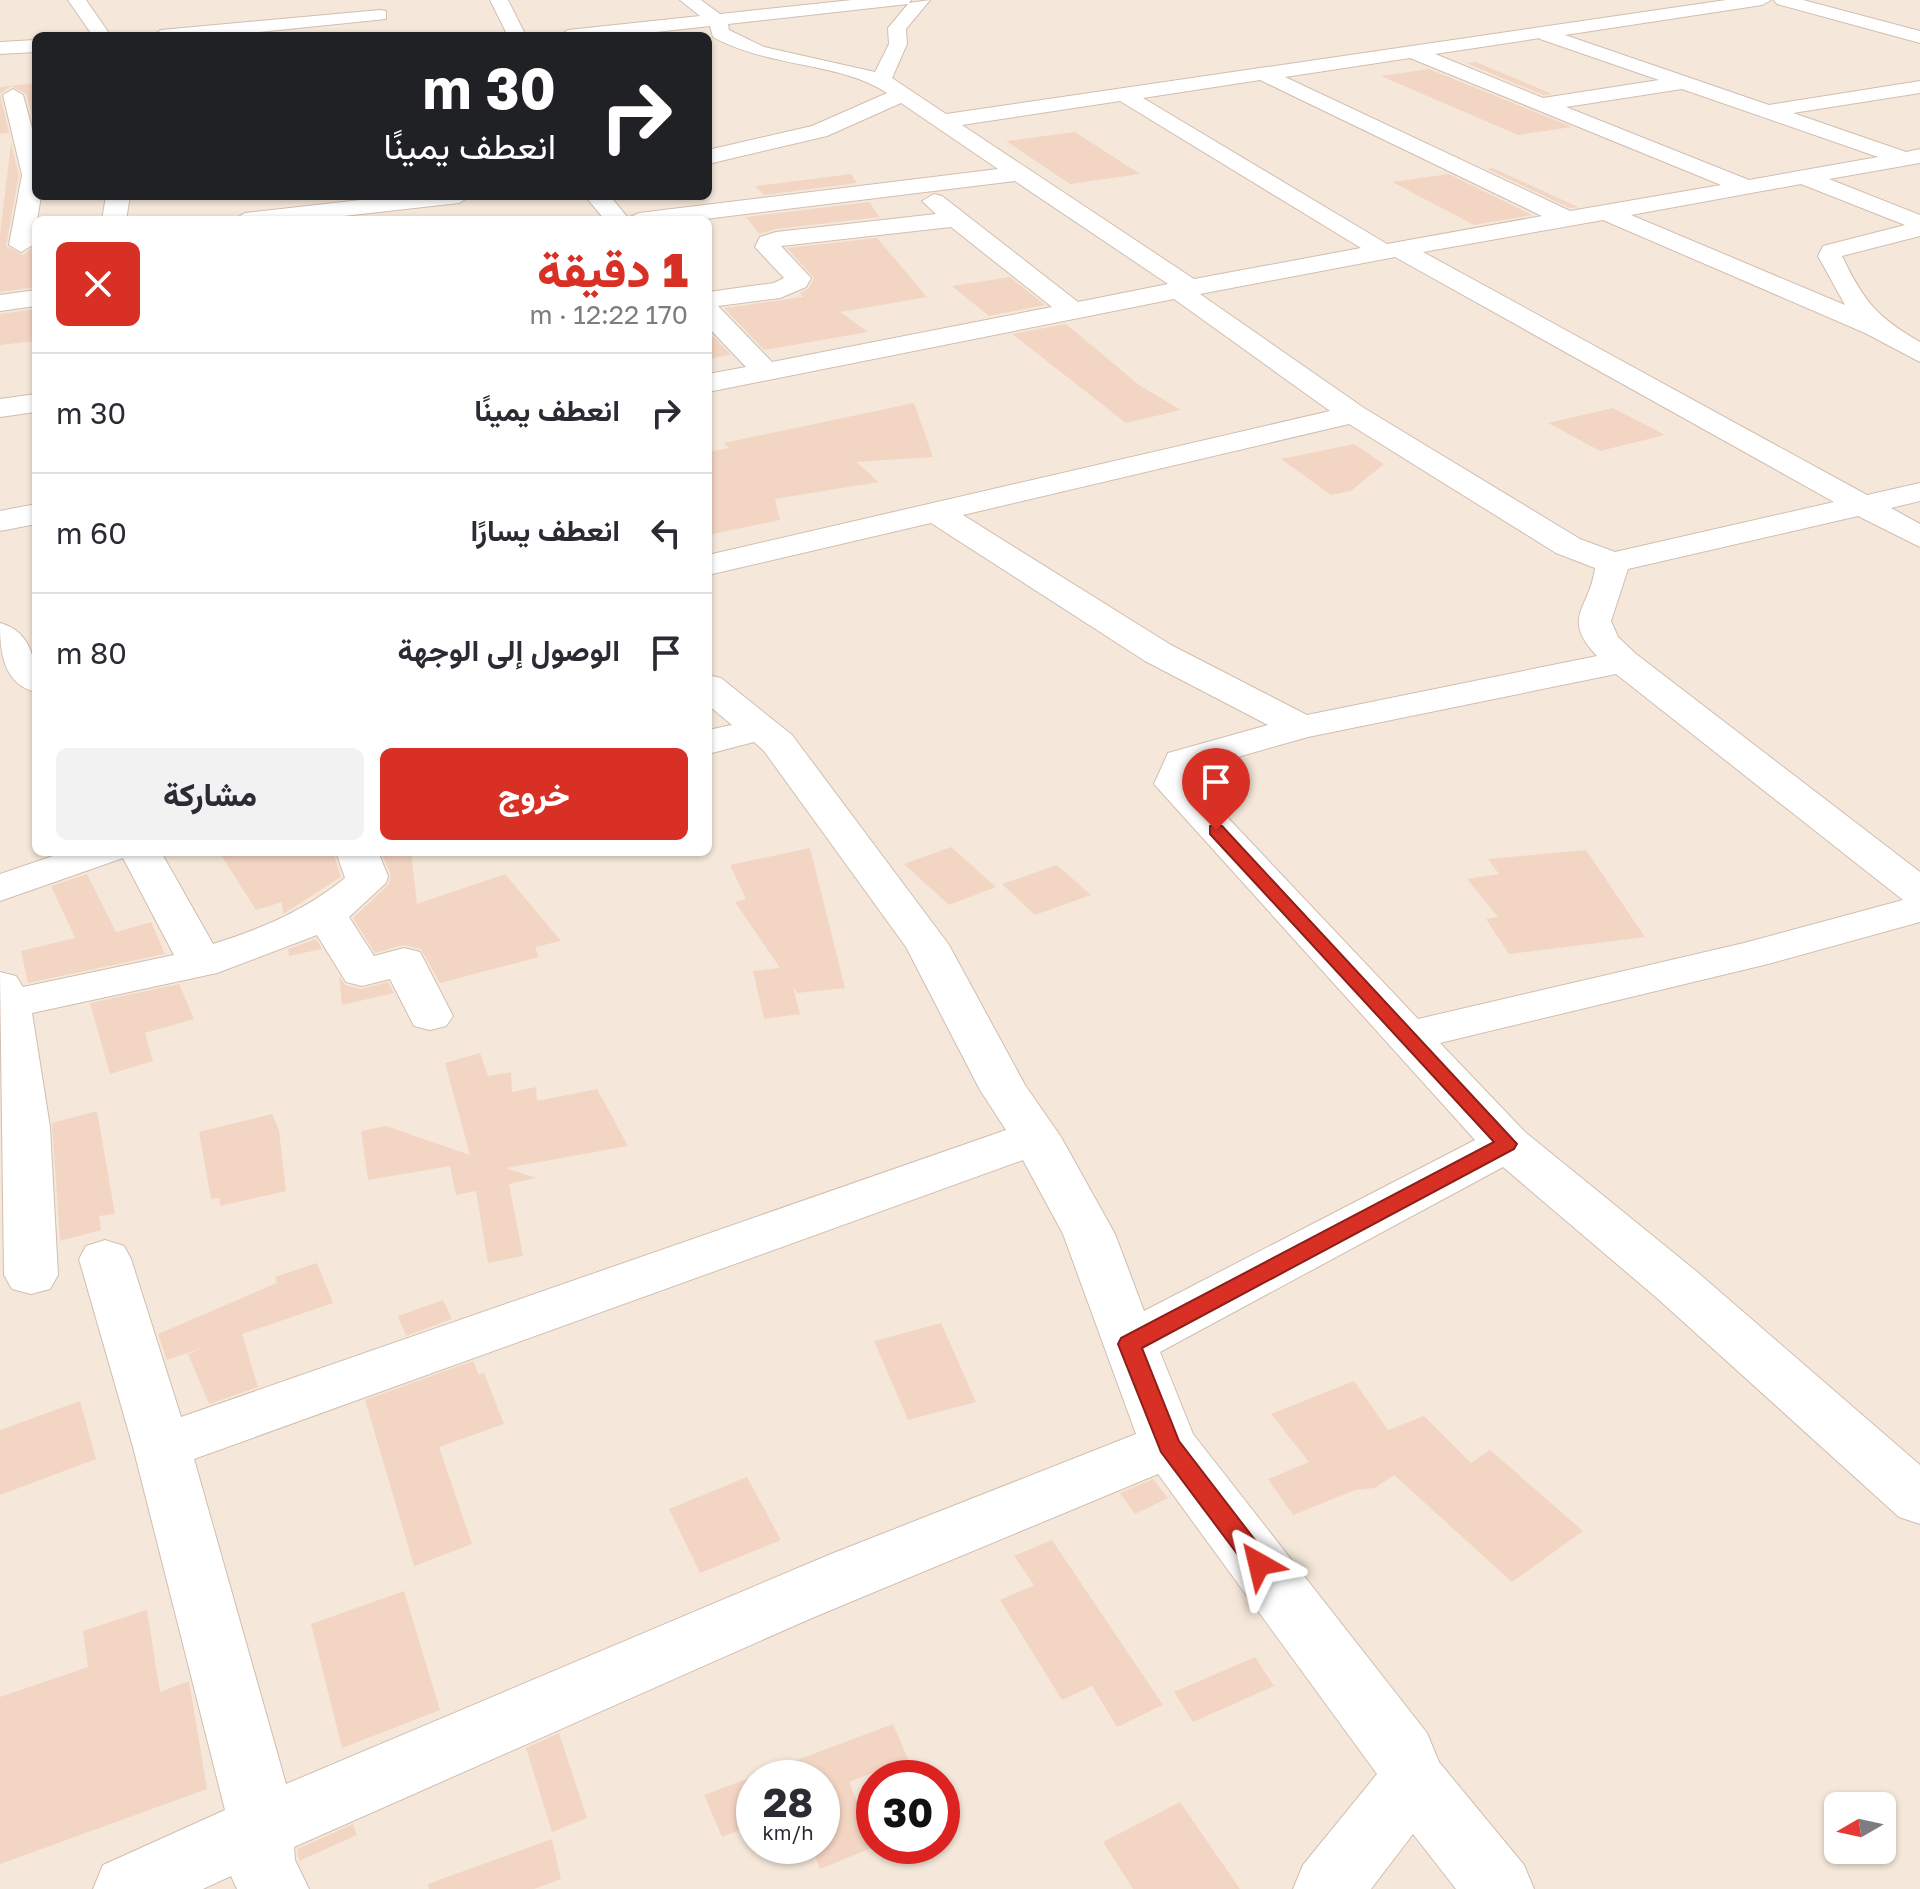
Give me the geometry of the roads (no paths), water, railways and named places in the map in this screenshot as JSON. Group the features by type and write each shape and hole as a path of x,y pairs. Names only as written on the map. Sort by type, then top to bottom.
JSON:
{"street":[{"path":"77,0 99,32"},
{"path":"499,0 515,32"},
{"path":"689,0 716,33 748,48 842,67 881,80 1021,173 1354,414 1568,546 1612,563 1861,503 1920,492"},
{"path":"716,33 902,0"},
{"path":"881,80 898,44 897,28 921,0"},
{"path":"945,121 1762,0"},
{"path":"1783,0 1920,37"},
{"path":"192,32 375,8 392,31"},
{"path":"1841,16 1889,8"},
{"path":"1540,33 1912,158"},
{"path":"0,48 32,46"},
{"path":"1410,51 1744,186"},
{"path":"1263,74 1567,219"},
{"path":"1540,104 1684,82"},
{"path":"1767,111 1920,87"},
{"path":"1121,93 1392,251 1920,537"},
{"path":"16,94 32,162"},
{"path":"712,156 819,131 903,94"},
{"path":"712,382 1184,289 1912,158"},
{"path":"671,216 1021,173"},
{"path":"1801,177 1920,223"},
{"path":"915,185 1073,311"},
{"path":"19,245 32,188"},
{"path":"281,216 423,200"},
{"path":"600,200 614,216"},
{"path":"1605,212 1874,327 1920,354"},
{"path":"712,299 780,290 797,282 798,278 767,247 769,242 776,239 955,219"},
{"path":"1874,327 1842,282 1830,256 1832,251 1920,229"},
{"path":"0,303 32,299"},
{"path":"712,315 766,372"},
{"path":"0,408 32,404"},
{"path":"712,564 1354,414"},
{"path":"936,512 1158,653 1302,727"},
{"path":"0,521 32,515"},
{"path":"1612,563 1612,586 1597,606 1593,622 1600,640 1623,662 1920,893"},
{"path":"0,634 32,676"},
{"path":"1623,662 1302,727 1182,761 1174,784 1507,1144 1677,1285 1920,1500"},
{"path":"712,689 778,743 927,945 1004,1090 1036,1137 1089,1234 1169,1445 1403,1754 1413,1781 1499,1889"},
{"path":"712,741 761,729"},
{"path":"0,888 94,856"},
{"path":"142,856 201,963"},
{"path":"31,1275 25,1127 4,995 201,963 327,916 365,883 367,876 359,856"},
{"path":"1407,1036 1752,955 1920,909"},
{"path":"327,916 362,972 404,962 430,1016"},
{"path":"162,1447 1036,1137"},
{"path":"1129,1344 1507,1144"},
{"path":"105,1259 162,1447 269,1857"},
{"path":"128,1889 269,1857 992,1513 1169,1445"},
{"path":"1328,1889 1413,1781"}]}
